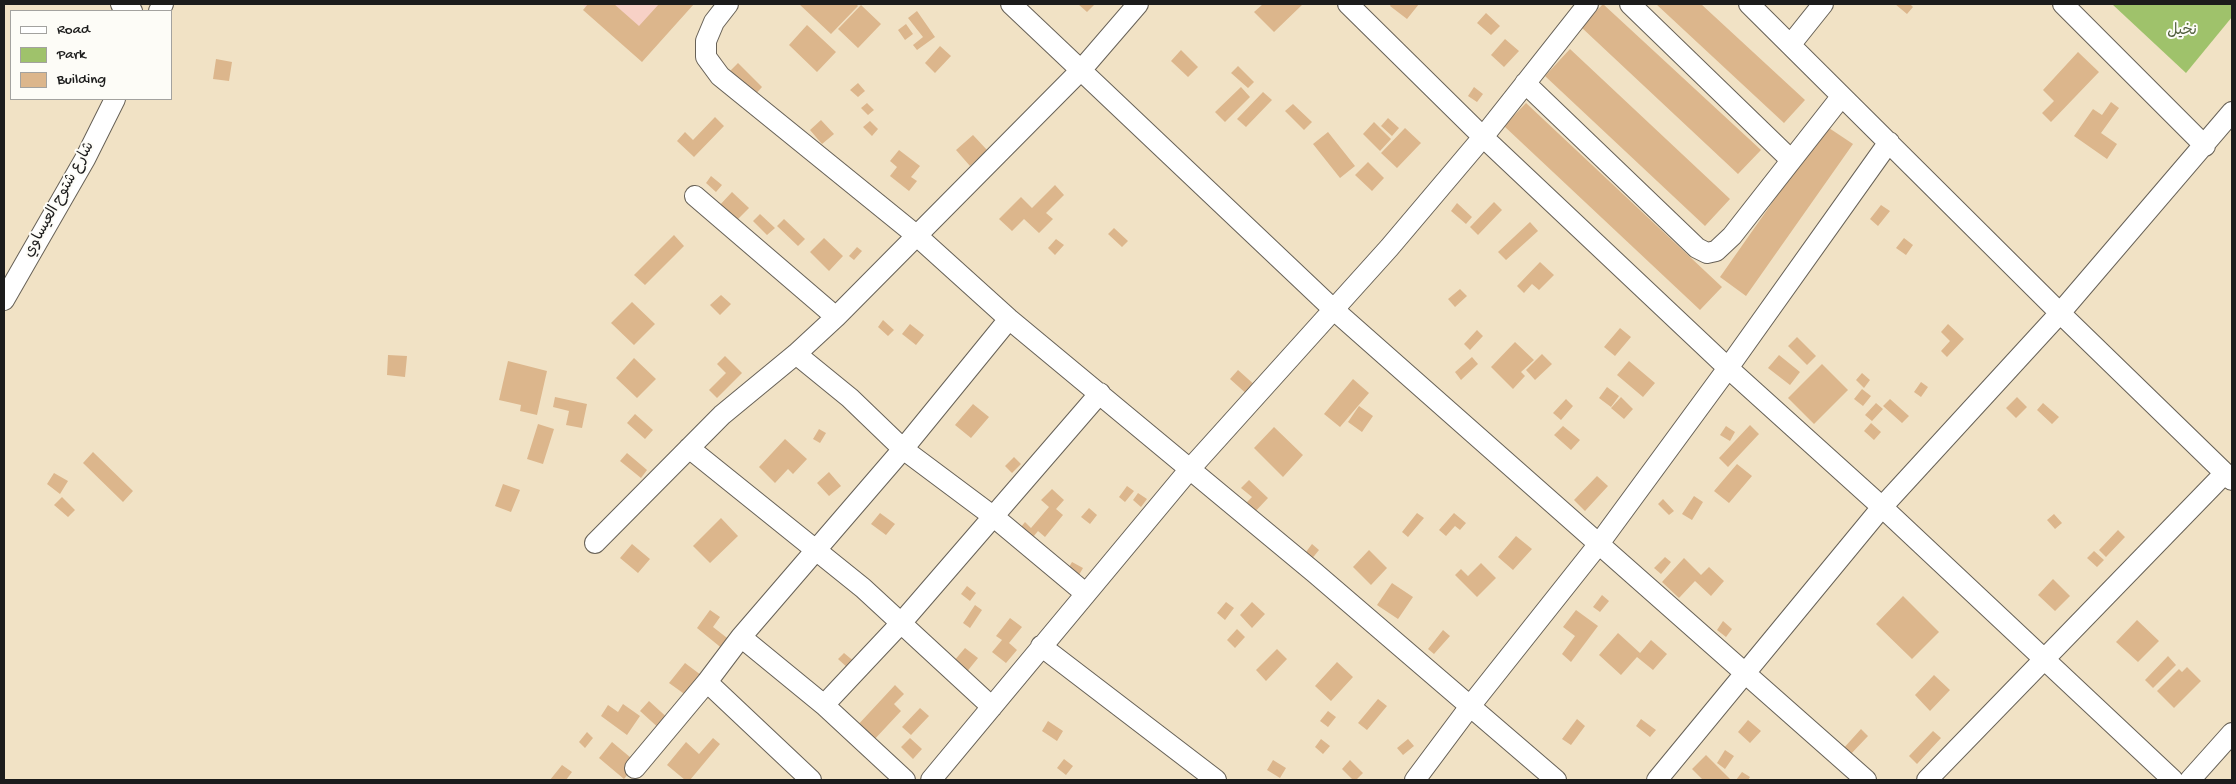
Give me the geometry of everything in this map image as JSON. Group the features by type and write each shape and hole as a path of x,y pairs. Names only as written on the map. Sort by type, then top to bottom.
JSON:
{"street":[{"path":"728,4 714,22 706,41 706,57 720,76 916,235 1009,319 1315,573 1471,705 1556,780"},
{"path":"1011,4 1082,69 1333,309 1866,780"},
{"path":"595,543 722,415 796,354 836,317 1082,69 1138,4"},
{"path":"1348,4 1483,138 1728,368 1882,507 2173,780"},
{"path":"941,777 992,707 1041,646 1189,470 1389,248 1483,138 1588,4"},
{"path":"1630,4 1790,159"},
{"path":"1749,4 2060,314 2229,476 1926,780"},
{"path":"1791,44 1823,4"},
{"path":"2063,4 2205,146"},
{"path":"1525,83 1702,252 1716,251 1732,236 1790,159 1841,97"},
{"name":"شارع شتوح العيساوي","path":"4,300 85,158 114,100"},
{"path":"1657,780 1882,507 2060,314 2232,112"},
{"path":"1415,780 1471,705 1598,545 1728,368 1889,142"},
{"path":"695,196 836,317"},
{"path":"635,768 707,682 741,637 817,551 1009,319"},
{"path":"796,354 850,398 903,448 994,517 1086,594"},
{"path":"824,705 902,622 1100,393"},
{"path":"689,448 902,622 992,707"},
{"path":"741,637 824,705 905,780"},
{"path":"1041,646 1216,780"},
{"path":"707,682 811,780"},
{"path":"2190,780 2232,733"}],"shaded area":[{"path":"582,4 676,4 637,51"}],"green space":[{"name":"نخيل","path":"2112,4 2232,4 2232,17 2186,73"}],"building":[{"path":"588,4 614,4 639,26 659,4 694,4 642,62 583,10"},
{"path":"799,4 856,4 858,6 831,34"},
{"path":"1078,4 1095,4 1087,12"},
{"path":"1263,4 1303,4 1274,32 1254,12"},
{"path":"1391,4 1419,4 1407,19 1390,6"},
{"path":"1603,4 1761,150 1738,174 1581,27"},
{"path":"1656,4 1701,4 1805,100 1784,123"},
{"path":"1895,4 1910,4 1913,7 1907,14"},
{"path":"861,5 881,24 858,48 838,29"},
{"path":"917,11 935,37 917,50 913,45 923,37 908,18"},
{"path":"1486,13 1500,26 1491,35 1477,23"},
{"path":"906,24 913,34 905,40 898,30"},
{"path":"807,25 836,52 817,72 789,45"},
{"path":"1505,39 1519,51 1504,67 1491,55"},
{"path":"940,46 951,56 935,73 925,63"},
{"path":"1570,49 1730,199 1705,226 1545,76"},
{"path":"1181,50 1198,67 1188,77 1171,61"},
{"path":"2078,52 2099,72 2051,122 2042,113 2054,101 2043,90"},
{"path":"216,59 232,62 229,81 213,79"},
{"path":"738,63 762,87 753,97 728,73"},
{"path":"1238,66 1254,82 1248,88 1231,73"},
{"path":"858,83 865,91 858,97 850,90"},
{"path":"1241,87 1250,97 1225,122 1215,112"},
{"path":"1474,87 1483,94 1477,102 1468,96"},
{"path":"1263,92 1272,100 1246,127 1237,119"},
{"path":"2111,102 2119,108 2101,133 2117,144 2107,159 2074,136 2093,109 2102,115"},
{"path":"867,103 874,110 868,115 861,108"},
{"path":"1526,103 1722,287 1700,310 1504,126"},
{"path":"1293,104 1312,122 1304,130 1285,111"},
{"path":"715,117 724,126 694,157 677,141 685,132 693,140"},
{"path":"1388,118 1399,128 1392,136 1381,126"},
{"path":"821,120 834,134 822,144 810,130"},
{"path":"870,121 878,129 872,136 863,127"},
{"path":"1374,122 1391,139 1380,151 1363,134"},
{"path":"1826,126 1853,144 1746,296 1720,277"},
{"path":"1405,128 1421,143 1397,168 1381,153"},
{"path":"1328,132 1355,166 1340,178 1313,144"},
{"path":"973,135 987,150 970,166 956,150"},
{"path":"899,150 920,166 911,177 917,181 909,191 890,176 897,167 890,161"},
{"path":"1368,162 1384,178 1372,191 1355,175"},
{"path":"711,176 722,185 716,192 706,183"},
{"path":"1055,185 1064,195 1046,213 1053,219 1039,233 1024,219 1012,231 999,219 1021,197 1032,208"},
{"path":"732,192 749,208 735,222 718,207"},
{"path":"1494,202 1502,210 1478,235 1470,227"},
{"path":"1457,203 1472,217 1466,224 1451,211"},
{"path":"1881,205 1890,211 1878,226 1870,219"},
{"path":"760,214 775,228 767,235 753,221"},
{"path":"784,219 805,239 798,246 777,226"},
{"path":"1530,222 1538,231 1506,260 1498,252"},
{"path":"1114,228 1128,241 1122,247 1108,234"},
{"path":"674,235 684,246 645,285 634,275"},
{"path":"824,238 843,256 829,271 810,252"},
{"path":"1904,238 1913,245 1906,255 1896,248"},
{"path":"1056,239 1064,245 1055,255 1048,248"},
{"path":"857,247 862,251 854,260 849,256"},
{"path":"1540,262 1554,275 1539,290 1532,284 1524,293 1517,286"},
{"path":"1460,289 1467,296 1455,307 1448,299"},
{"path":"721,295 731,304 720,315 710,305"},
{"path":"632,302 655,324 634,345 611,323"},
{"path":"883,320 894,330 888,336 878,327"},
{"path":"910,324 924,335 916,345 902,334"},
{"path":"1948,324 1964,339 1947,357 1941,351 1950,341 1941,332"},
{"path":"1620,328 1631,337 1615,356 1604,347"},
{"path":"1477,330 1483,336 1470,350 1464,344"},
{"path":"1797,337 1816,356 1807,365 1788,346"},
{"path":"1515,342 1534,360 1521,372 1525,376 1513,389 1491,367"},
{"path":"1542,354 1552,364 1535,380 1526,370"},
{"path":"388,355 407,356 405,377 387,375"},
{"path":"1779,355 1800,372 1790,385 1768,368"},
{"path":"725,356 742,373 717,398 709,390 726,373 717,364"},
{"path":"1472,357 1478,364 1461,380 1455,372"},
{"path":"634,358 656,379 637,398 616,378"},
{"path":"508,361 547,371 537,415 520,411 521,405 499,400"},
{"path":"1629,361 1655,383 1643,397 1617,375"},
{"path":"1822,364 1848,390 1814,424 1788,398"},
{"path":"1238,370 1257,387 1249,396 1230,379"},
{"path":"1862,373 1870,380 1864,388 1856,380"},
{"path":"1353,379 1369,393 1340,427 1324,414"},
{"path":"1921,382 1928,387 1921,397 1914,392"},
{"path":"1607,387 1619,396 1611,407 1599,398"},
{"path":"1862,389 1871,396 1863,406 1854,399"},
{"path":"555,397 587,404 582,428 566,425 569,411 553,407"},
{"path":"1621,397 1633,409 1624,419 1611,408"},
{"path":"2017,397 2027,407 2016,418 2006,408"},
{"path":"1566,399 1573,406 1561,420 1553,413"},
{"path":"1890,399 1909,416 1902,423 1883,406"},
{"path":"1876,403 1883,409 1872,421 1865,415"},
{"path":"2043,403 2059,417 2052,424 2037,410"},
{"path":"973,404 989,417 971,438 955,425"},
{"path":"1359,406 1373,416 1362,432 1348,422"},
{"path":"635,414 653,430 645,439 627,423"},
{"path":"1871,423 1881,432 1874,440 1864,431"},
{"path":"538,424 554,429 543,464 527,459"},
{"path":"1750,425 1759,434 1728,467 1719,458"},
{"path":"1563,426 1580,440 1571,450 1554,435"},
{"path":"1726,426 1735,432 1730,441 1720,435"},
{"path":"1274,427 1303,455 1283,477 1254,448"},
{"path":"819,429 826,433 820,443 813,439"},
{"path":"785,439 807,459 793,474 788,469 775,483 759,467"},
{"path":"93,452 133,491 123,502 83,463"},
{"path":"627,453 647,470 641,478 620,461"},
{"path":"1014,457 1021,464 1012,473 1005,466"},
{"path":"1737,464 1752,476 1729,503 1714,491"},
{"path":"829,472 841,486 829,496 817,483"},
{"path":"54,473 68,481 60,494 47,484"},
{"path":"1597,476 1608,486 1585,511 1574,500"},
{"path":"1249,480 1268,498 1251,516 1241,508 1252,497 1241,488"},
{"path":"503,484 520,490 511,512 495,506"},
{"path":"1127,486 1134,491 1125,502 1119,497"},
{"path":"1052,489 1064,500 1056,509 1063,515 1045,537 1038,531 1029,542 1017,532 1025,522 1031,528 1049,507 1041,500"},
{"path":"1138,493 1147,499 1141,507 1133,500"},
{"path":"1694,496 1703,502 1692,520 1682,514"},
{"path":"62,497 75,510 68,517 54,505"},
{"path":"1663,499 1674,511 1669,515 1658,504"},
{"path":"1089,508 1097,515 1090,524 1081,517"},
{"path":"880,513 895,524 886,535 871,524"},
{"path":"1417,513 1424,518 1408,537 1402,532"},
{"path":"1454,513 1466,523 1460,530 1455,526 1446,536 1439,530"},
{"path":"2054,514 2062,523 2055,529 2047,520"},
{"path":"721,518 738,536 710,563 693,546"},
{"path":"2118,530 2125,537 2106,557 2099,550"},
{"path":"1516,536 1532,549 1513,570 1498,557"},
{"path":"632,544 650,559 638,573 620,558"},
{"path":"1312,544 1319,550 1306,566 1300,560"},
{"path":"1369,550 1387,568 1371,585 1353,567"},
{"path":"2094,551 2104,560 2097,567 2087,558"},
{"path":"1665,557 1671,562 1661,574 1654,568"},
{"path":"1684,558 1701,575 1709,567 1724,581 1711,596 1695,581 1679,598 1662,582"},
{"path":"1072,562 1083,568 1076,580 1065,574"},
{"path":"1481,563 1496,578 1477,597 1455,575 1461,569 1468,576"},
{"path":"2053,579 2070,596 2055,611 2038,595"},
{"path":"1392,583 1413,597 1398,619 1377,605"},
{"path":"967,586 976,593 970,601 961,594"},
{"path":"1602,595 1609,601 1600,612 1593,607"},
{"path":"1903,596 1939,632 1912,659 1876,624"},
{"path":"1226,602 1234,608 1225,620 1217,613"},
{"path":"1252,602 1265,614 1252,628 1240,615"},
{"path":"975,605 982,610 970,628 963,623"},
{"path":"710,610 720,617 713,627 731,641 724,650 697,628"},
{"path":"1576,610 1598,626 1571,662 1562,654 1575,636 1563,627"},
{"path":"1010,618 1022,627 1009,643 1017,650 1006,663 992,652 1002,640 996,636"},
{"path":"2137,620 2159,641 2138,662 2116,642"},
{"path":"1723,621 1732,629 1726,637 1717,630"},
{"path":"1237,629 1245,637 1235,648 1227,640"},
{"path":"1443,630 1450,636 1434,654 1428,649"},
{"path":"1618,633 1640,653 1651,640 1667,654 1653,670 1637,657 1621,675 1599,655"},
{"path":"965,648 978,658 961,679 948,668"},
{"path":"1277,649 1287,659 1266,681 1256,670"},
{"path":"844,653 856,663 850,670 838,659"},
{"path":"2168,656 2176,665 2153,688 2145,680"},
{"path":"1337,662 1353,677 1331,701 1315,686"},
{"path":"685,663 705,678 690,698 669,683"},
{"path":"2187,667 2201,681 2174,708 2157,691 2179,669 2182,672"},
{"path":"1934,675 1950,690 1930,711 1915,695"},
{"path":"895,685 904,694 894,704 901,711 872,742 856,727"},
{"path":"1378,699 1387,706 1367,730 1358,723"},
{"path":"649,701 671,721 662,731 640,711"},
{"path":"623,704 640,716 627,735 601,716 608,705 618,712"},
{"path":"920,708 929,716 911,735 902,727"},
{"path":"1328,711 1336,717 1328,727 1320,721"},
{"path":"1577,719 1585,726 1571,745 1562,739"},
{"path":"1641,719 1656,730 1650,737 1636,726"},
{"path":"1748,720 1761,731 1750,743 1738,732"},
{"path":"1048,721 1063,731 1057,741 1042,731"},
{"path":"1861,729 1868,736 1849,756 1842,750"},
{"path":"1933,731 1941,738 1917,764 1909,756"},
{"path":"587,732 593,738 585,748 579,742"},
{"path":"713,738 720,744 690,780 685,780 667,765 686,742 699,754"},
{"path":"910,738 922,749 913,759 901,747"},
{"path":"1321,739 1330,746 1323,754 1315,747"},
{"path":"1408,739 1414,746 1403,755 1397,748"},
{"path":"612,742 637,763 624,779 599,758"},
{"path":"1725,750 1734,756 1725,769 1717,763"},
{"path":"1706,755 1731,780 1703,780 1692,769"},
{"path":"1064,759 1073,766 1066,775 1057,768"},
{"path":"1273,760 1286,768 1280,778 1267,770"},
{"path":"1350,760 1363,773 1356,780 1353,780 1342,769"},
{"path":"562,765 572,772 566,780 550,780"},
{"path":"1742,772 1750,777 1748,780 1736,780"}]}
